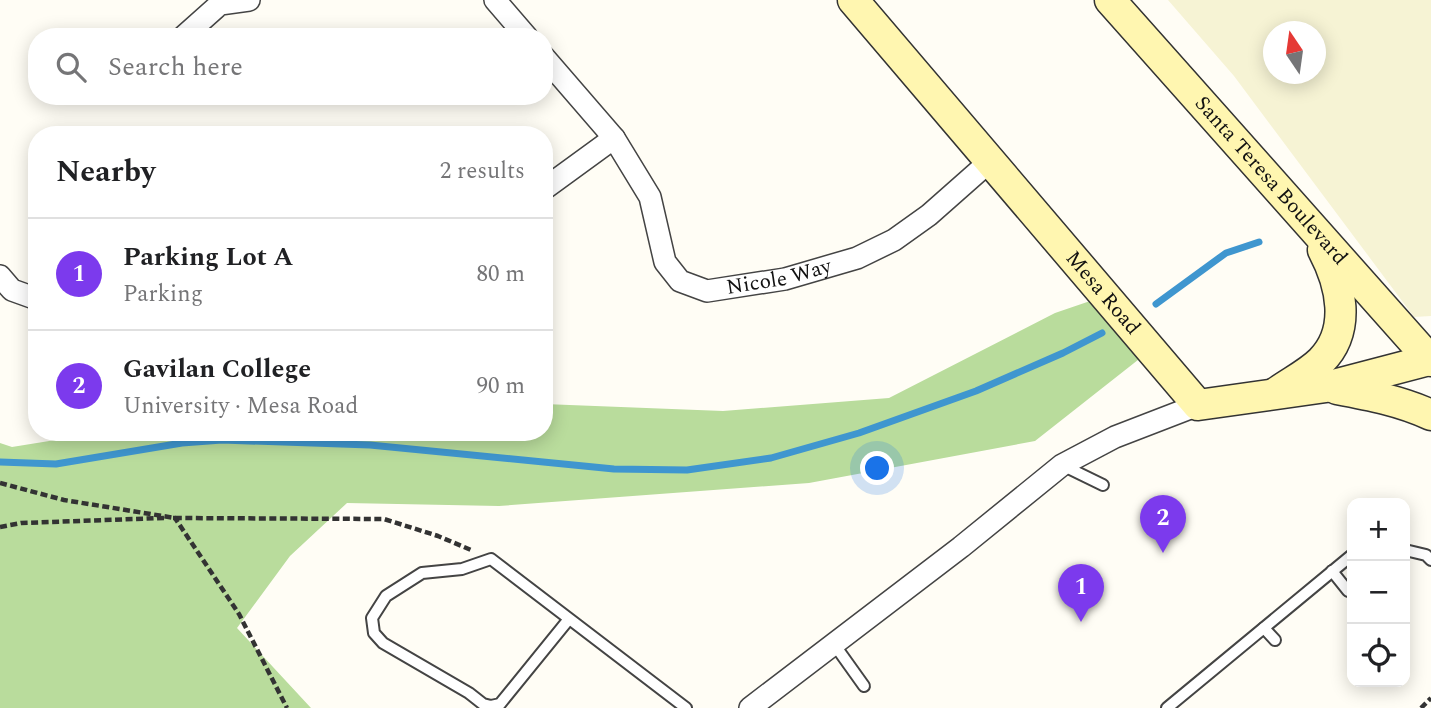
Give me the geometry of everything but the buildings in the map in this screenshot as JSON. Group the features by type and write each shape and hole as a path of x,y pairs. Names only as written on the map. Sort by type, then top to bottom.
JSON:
{"street":[{"path":"193,28 220,4 249,0"},
{"path":"495,0 519,28"},
{"name":"Mesa Road","path":"853,0 1198,405"},
{"name":"Santa Teresa Boulevard","path":"1110,0 1430,360"},
{"name":"Nicole Way","path":"553,67 614,138 650,197 665,262 680,281 707,291 785,279 858,258 894,240 929,215 989,162"},
{"path":"553,182 614,138"},
{"path":"1274,394 1322,360 1337,338 1342,319 1339,292 1331,265 1310,225"},
{"path":"6,283 28,294"},
{"path":"750,708 961,547 1062,465 1115,437 1198,405 1326,387 1430,360"},
{"path":"1326,387 1381,397 1431,415"}],"lane":[{"path":"1062,465 1103,485"},
{"path":"1410,551 1426,555 1431,560"},
{"path":"569,619 500,705 491,706 482,704 469,693 383,643 374,633 372,618 386,596 422,573 462,569 491,559 686,708"},
{"path":"1167,708 1347,559"},
{"path":"1332,571 1347,589"},
{"path":"1264,628 1275,640"},
{"path":"834,644 864,686"}],"path":[{"path":"0,483 64,500 175,518 239,614 287,708"},
{"path":"0,527 21,523 175,518 384,519 438,536 491,559"},
{"path":"1422,708 1431,698"}],"shaded area":[{"path":"1168,0 1431,0 1431,316 1414,317 1234,76"}],"green space":[{"path":"1096,299 1143,356 1035,441 809,483 499,506 347,503 290,556 237,628 311,708 0,708 0,443 12,447 49,441 553,441 553,404 723,411 889,398 1055,313"}],"waterway":[{"path":"1156,304 1226,253 1259,242"},
{"path":"252,441 370,445 614,469 687,470 771,458 859,433 976,391 1102,333"},
{"path":"0,462 56,464 209,441"}],"place":[{"name":"Gavilan College","path":"1163,553"},
{"name":"Parking Lot A","path":"1081,622"}]}
